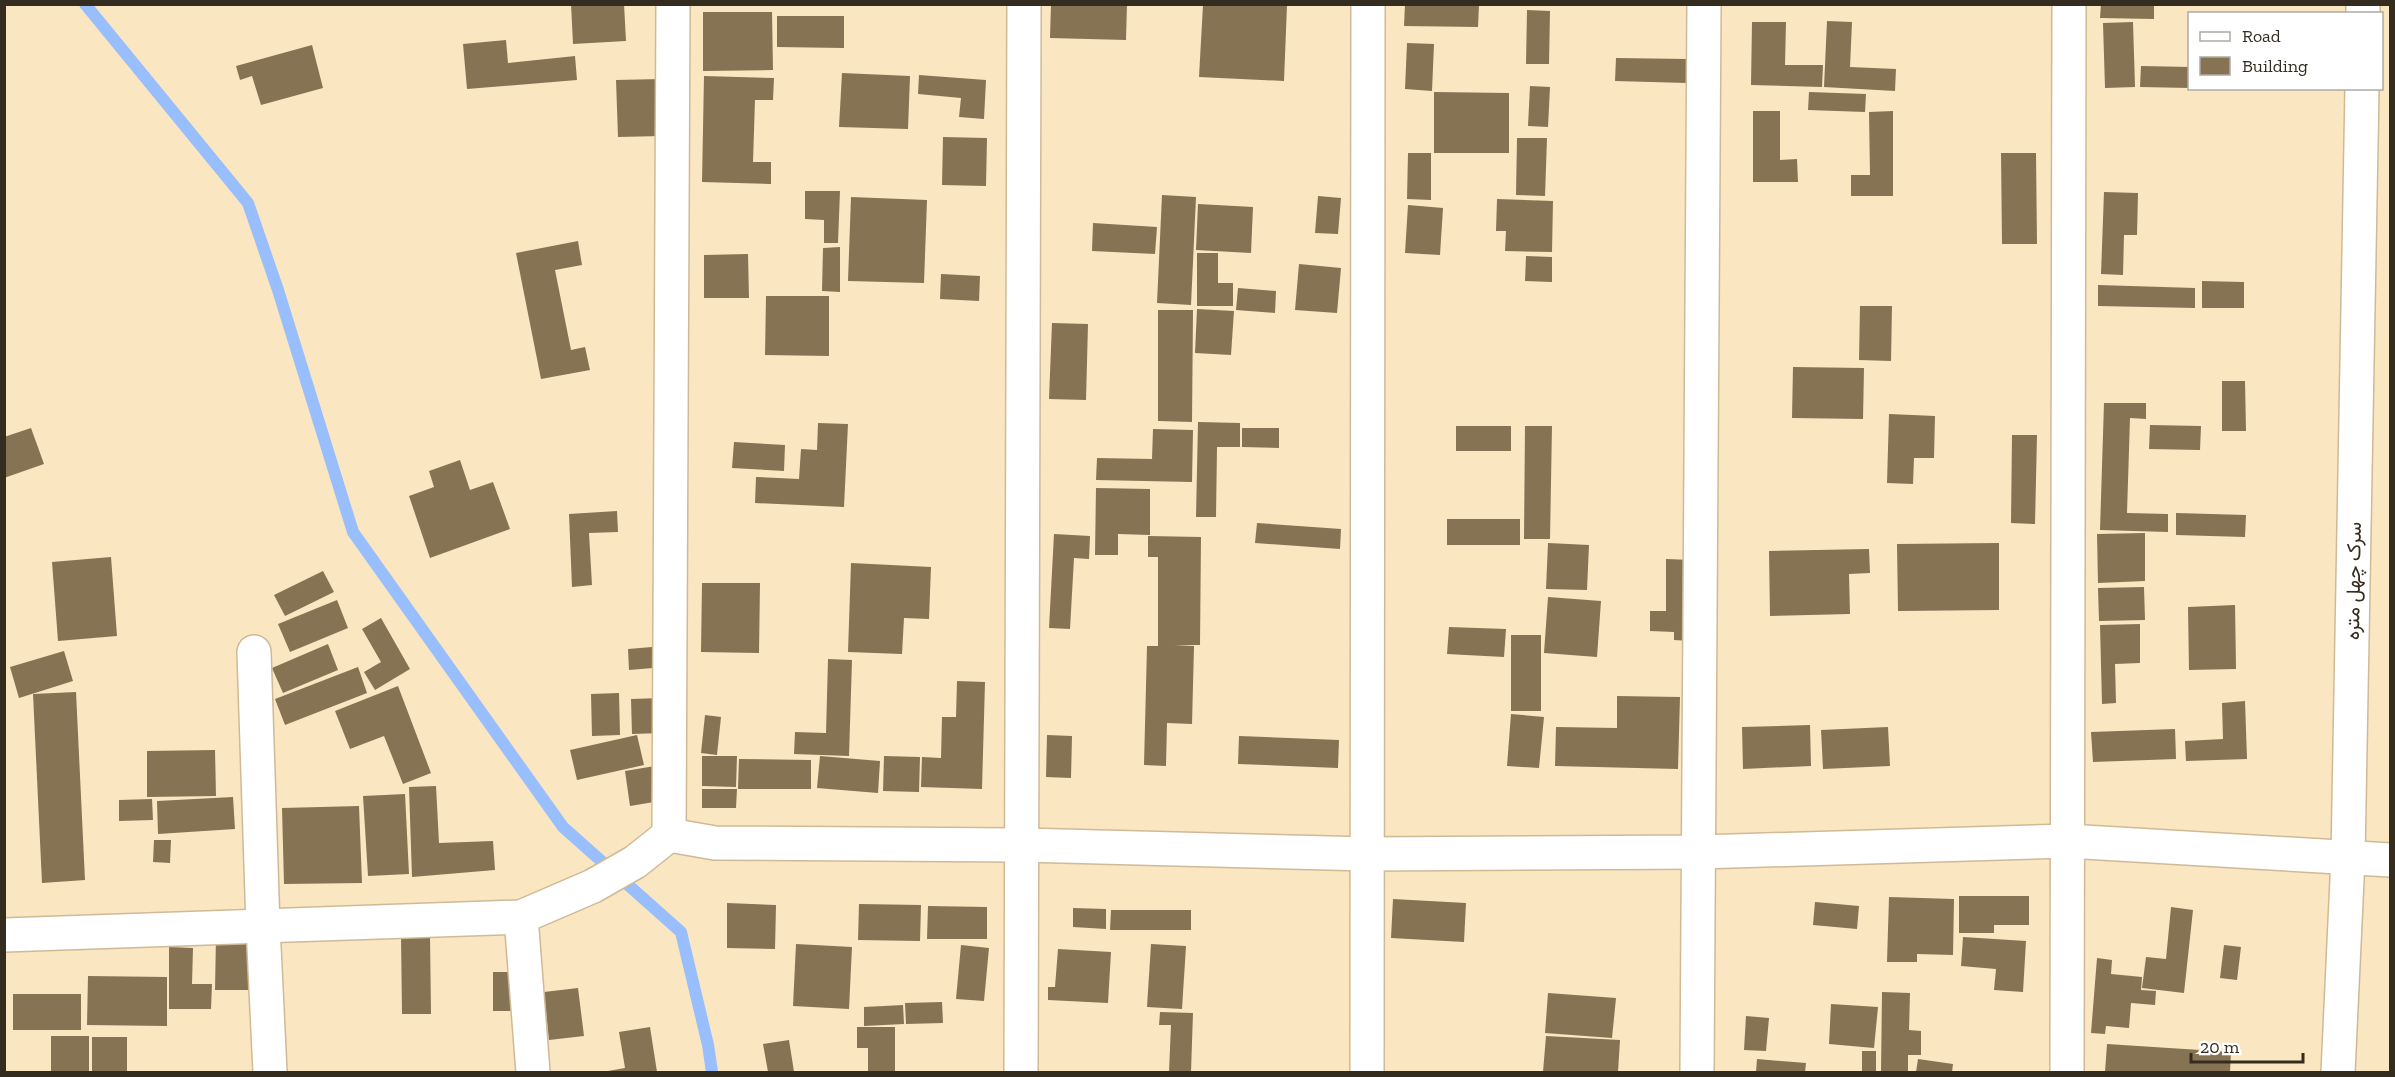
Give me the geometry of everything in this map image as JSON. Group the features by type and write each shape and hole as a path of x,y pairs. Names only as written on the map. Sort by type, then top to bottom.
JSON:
{"street":[{"path":"669,835 673,4"},
{"path":"1021,1072 1024,4"},
{"path":"1367,1072 1368,4"},
{"path":"1696,1072 1700,852 1704,4"},
{"path":"2067,1072 2069,4"},
{"name":"سرک چهل متره","path":"2338,1072 2348,858 2362,90"},
{"path":"254,652 270,1072"},
{"path":"4,935 521,917 593,886 635,862 669,835 715,843 1023,845 1368,854 1700,852 2067,841 2391,860"},
{"path":"521,917 533,1072"}],"building":[{"path":"571,4 624,4 626,41 573,44"},
{"path":"1051,4 1127,4 1126,40 1050,38"},
{"path":"1405,4 1479,4 1478,27 1404,26"},
{"path":"2101,4 2154,4 2154,19 2100,18"},
{"path":"1203,5 1287,5 1284,81 1199,77"},
{"path":"1527,10 1550,11 1549,64 1526,64"},
{"path":"703,12 772,12 773,70 703,71"},
{"path":"777,16 844,16 844,48 777,47"},
{"path":"1827,21 1852,22 1850,67 1896,69 1895,91 1824,87"},
{"path":"1752,22 1786,22 1785,65 1823,65 1822,87 1751,85"},
{"path":"2133,22 2135,87 2105,88 2103,23"},
{"path":"506,40 508,63 575,56 577,80 467,89 463,44"},
{"path":"1407,43 1434,44 1432,91 1405,89"},
{"path":"312,45 323,88 261,105 252,76 240,80 236,66"},
{"path":"1616,58 1687,59 1687,83 1615,81"},
{"path":"2141,66 2188,67 2188,88 2140,87"},
{"path":"842,73 910,76 908,129 839,127"},
{"path":"919,75 986,80 984,119 959,117 961,98 918,94"},
{"path":"704,76 774,78 773,100 755,100 753,162 771,162 771,184 702,182"},
{"path":"661,79 662,136 618,137 616,80"},
{"path":"1530,86 1550,87 1548,127 1528,126"},
{"path":"1434,92 1509,93 1509,153 1434,153"},
{"path":"1809,92 1866,94 1865,112 1808,110"},
{"path":"1753,111 1780,111 1780,160 1797,159 1798,182 1753,182"},
{"path":"1893,111 1893,196 1851,196 1851,175 1870,175 1869,112"},
{"path":"943,137 987,138 986,186 942,185"},
{"path":"1517,138 1547,138 1545,196 1516,195"},
{"path":"1408,153 1431,153 1431,200 1407,199"},
{"path":"2001,153 2036,153 2037,244 2002,244"},
{"path":"805,191 840,191 838,243 824,243 824,220 805,219"},
{"path":"2104,192 2138,193 2137,235 2124,235 2123,275 2101,274"},
{"path":"1162,195 1196,197 1191,305 1157,303"},
{"path":"1318,196 1341,198 1338,234 1315,233"},
{"path":"851,197 927,200 924,283 848,281"},
{"path":"1497,199 1553,201 1552,252 1505,251 1506,231 1496,231"},
{"path":"1198,204 1253,207 1251,253 1196,250"},
{"path":"1408,205 1443,208 1440,255 1405,253"},
{"path":"1093,223 1157,227 1155,254 1092,251"},
{"path":"578,241 582,265 555,270 571,350 585,347 590,370 541,379 516,253"},
{"path":"840,247 840,292 822,291 823,248"},
{"path":"1197,253 1218,253 1218,283 1233,283 1233,306 1197,306"},
{"path":"748,254 749,298 704,298 704,255"},
{"path":"1526,256 1552,257 1552,282 1525,281"},
{"path":"1299,264 1341,268 1337,313 1295,310"},
{"path":"941,274 980,276 979,301 940,299"},
{"path":"2202,281 2244,282 2244,308 2202,308"},
{"path":"2098,285 2195,288 2195,308 2098,306"},
{"path":"1238,288 1276,291 1275,313 1236,310"},
{"path":"766,296 829,296 829,356 765,355"},
{"path":"1860,306 1892,306 1891,361 1859,360"},
{"path":"1197,309 1234,311 1231,355 1195,353"},
{"path":"1158,310 1193,310 1192,422 1158,421"},
{"path":"1052,323 1088,324 1086,400 1049,399"},
{"path":"1793,367 1864,368 1863,419 1792,418"},
{"path":"2222,381 2245,381 2246,431 2222,431"},
{"path":"2104,403 2146,403 2146,419 2130,418 2127,513 2168,514 2168,532 2100,530"},
{"path":"1889,414 1935,416 1934,458 1914,458 1913,484 1887,483"},
{"path":"1198,422 1240,423 1240,447 1217,447 1216,517 1196,517"},
{"path":"818,423 848,424 844,507 755,503 756,477 799,479 801,449 817,450"},
{"path":"2150,425 2201,426 2200,450 2149,449"},
{"path":"1456,426 1511,426 1511,451 1456,451"},
{"path":"1525,426 1552,426 1550,539 1524,539"},
{"path":"31,428 44,464 4,478 4,437"},
{"path":"1242,428 1279,428 1279,448 1242,447"},
{"path":"1153,429 1193,430 1192,482 1096,480 1097,458 1152,459"},
{"path":"2012,435 2037,435 2035,524 2011,523"},
{"path":"734,442 785,445 784,471 732,468"},
{"path":"460,460 470,490 493,482 510,529 430,558 409,496 434,487 429,471"},
{"path":"1096,488 1150,489 1150,535 1118,534 1118,555 1095,555"},
{"path":"617,511 618,532 589,533 592,585 572,587 569,514"},
{"path":"2176,513 2246,515 2245,537 2176,535"},
{"path":"1447,519 1520,519 1520,545 1447,545"},
{"path":"1257,523 1341,529 1340,549 1255,543"},
{"path":"2145,533 2145,581 2098,583 2097,534"},
{"path":"1054,534 1090,536 1089,559 1074,558 1070,629 1049,628"},
{"path":"1148,536 1201,537 1200,645 1174,645 1194,646 1192,724 1167,723 1166,766 1144,765 1147,646 1158,646 1158,557 1148,557"},
{"path":"1548,543 1589,545 1587,590 1546,589"},
{"path":"1999,543 1999,610 1898,611 1897,544"},
{"path":"1869,549 1870,573 1849,574 1850,614 1770,616 1769,551"},
{"path":"111,557 117,636 58,641 52,562"},
{"path":"1666,559 1692,560 1690,641 1674,640 1674,632 1650,631 1650,611 1666,611"},
{"path":"851,563 931,567 929,619 904,618 902,654 848,652"},
{"path":"323,571 334,592 285,616 274,595"},
{"path":"702,583 760,583 759,653 701,652"},
{"path":"2144,587 2145,620 2099,621 2098,588"},
{"path":"1548,597 1601,601 1597,657 1544,653"},
{"path":"337,600 348,628 290,652 278,624"},
{"path":"2235,605 2236,669 2189,670 2188,607"},
{"path":"381,618 410,669 375,690 364,672 381,662 362,629"},
{"path":"2140,624 2140,663 2115,664 2116,703 2102,704 2100,625"},
{"path":"1449,627 1506,629 1504,657 1447,654"},
{"path":"1511,635 1541,635 1541,711 1511,711"},
{"path":"328,644 338,670 283,693 272,668"},
{"path":"664,646 665,667 629,670 628,649"},
{"path":"64,651 73,681 19,698 10,667"},
{"path":"828,659 852,660 849,756 794,754 795,732 826,733"},
{"path":"358,667 367,693 285,725 275,699"},
{"path":"957,681 985,682 982,789 921,787 922,757 941,758 942,717 956,717"},
{"path":"398,686 431,773 403,784 384,736 350,749 335,711"},
{"path":"76,692 85,880 42,883 33,694"},
{"path":"619,693 620,735 592,736 591,694"},
{"path":"1617,696 1680,697 1678,769 1555,766 1556,727 1617,728"},
{"path":"661,698 662,733 632,734 631,699"},
{"path":"2245,701 2247,759 2186,761 2185,741 2223,739 2222,703"},
{"path":"1511,714 1544,717 1539,768 1507,766"},
{"path":"705,715 721,717 717,755 701,753"},
{"path":"1810,725 1811,766 1743,769 1742,727"},
{"path":"1888,727 1890,766 1823,769 1821,730"},
{"path":"2175,729 2176,759 2093,762 2091,732"},
{"path":"637,735 644,765 577,780 570,750"},
{"path":"1047,735 1072,736 1071,778 1046,777"},
{"path":"1239,736 1339,740 1338,768 1238,764"},
{"path":"215,750 216,796 147,797 147,751"},
{"path":"702,756 737,756 736,787 702,786"},
{"path":"820,756 880,761 878,793 817,788"},
{"path":"884,756 920,757 919,792 883,791"},
{"path":"739,759 811,760 811,789 738,789"},
{"path":"661,765 666,800 630,806 625,771"},
{"path":"436,786 439,843 493,841 495,870 412,877 409,787"},
{"path":"702,789 737,789 736,808 702,808"},
{"path":"405,794 409,874 368,876 363,796"},
{"path":"233,797 235,829 158,834 157,801"},
{"path":"152,799 153,820 119,821 119,800"},
{"path":"359,806 362,883 284,884 282,808"},
{"path":"154,840 171,840 170,863 153,862"},
{"path":"1959,896 2029,896 2029,925 1994,925 1994,933 1959,933"},
{"path":"1889,897 1954,899 1953,955 1917,954 1917,962 1887,962"},
{"path":"1393,899 1466,903 1464,942 1391,938"},
{"path":"1815,902 1859,906 1857,929 1813,925"},
{"path":"727,903 776,905 775,949 727,948"},
{"path":"859,904 921,905 920,941 858,940"},
{"path":"928,906 987,907 987,939 927,939"},
{"path":"2171,907 2193,910 2184,993 2142,988 2146,957 2166,959"},
{"path":"1073,908 1106,909 1106,929 1073,927"},
{"path":"1111,910 1191,910 1191,930 1110,930"},
{"path":"401,935 430,935 431,1014 402,1014"},
{"path":"216,937 257,937 256,990 215,990"},
{"path":"1963,937 2026,941 2023,992 1994,990 1996,969 1961,966"},
{"path":"796,944 852,947 849,1009 793,1006"},
{"path":"1151,944 1186,946 1182,1009 1147,1007"},
{"path":"961,945 989,948 984,1001 956,999"},
{"path":"2224,945 2241,947 2237,980 2220,978"},
{"path":"169,947 193,948 192,984 212,984 211,1009 169,1009"},
{"path":"1058,949 1111,952 1108,1003 1048,1000 1048,987 1055,987"},
{"path":"2097,958 2112,960 2111,974 2142,977 2141,990 2156,991 2155,1005 2131,1003 2129,1028 2106,1026 2105,1034 2091,1033"},
{"path":"493,972 520,972 519,1011 493,1011"},
{"path":"88,976 167,977 167,1026 87,1025"},
{"path":"578,988 584,1036 549,1040 544,992"},
{"path":"1882,992 1910,993 1909,1030 1921,1031 1921,1055 1908,1055 1908,1072 1881,1072"},
{"path":"1548,993 1616,998 1612,1038 1545,1033"},
{"path":"13,994 81,994 81,1030 13,1030"},
{"path":"942,1002 943,1023 906,1024 905,1003"},
{"path":"1831,1004 1878,1007 1874,1048 1829,1044"},
{"path":"903,1005 904,1024 864,1026 864,1007"},
{"path":"1160,1012 1193,1013 1191,1072 1169,1072 1171,1025 1159,1025"},
{"path":"1746,1016 1769,1018 1766,1051 1744,1050"},
{"path":"650,1027 657,1072 602,1072 625,1068 619,1032"},
{"path":"857,1027 895,1027 895,1072 868,1072 868,1048 857,1048"},
{"path":"51,1036 89,1036 89,1072 51,1072"},
{"path":"1546,1036 1620,1040 1618,1072 1543,1072"},
{"path":"92,1037 127,1037 127,1072 92,1072"},
{"path":"789,1040 794,1072 768,1072 763,1044"},
{"path":"2107,1044 2231,1052 2230,1072 2105,1072"},
{"path":"1862,1051 1876,1051 1876,1072 1862,1072"},
{"path":"1757,1059 1806,1063 1805,1072 1756,1072"},
{"path":"1918,1059 1953,1064 1952,1072 1916,1072"}],"waterway":[{"path":"85,4 248,203 278,290 353,532 563,827 681,932 708,1045 712,1072"}]}
